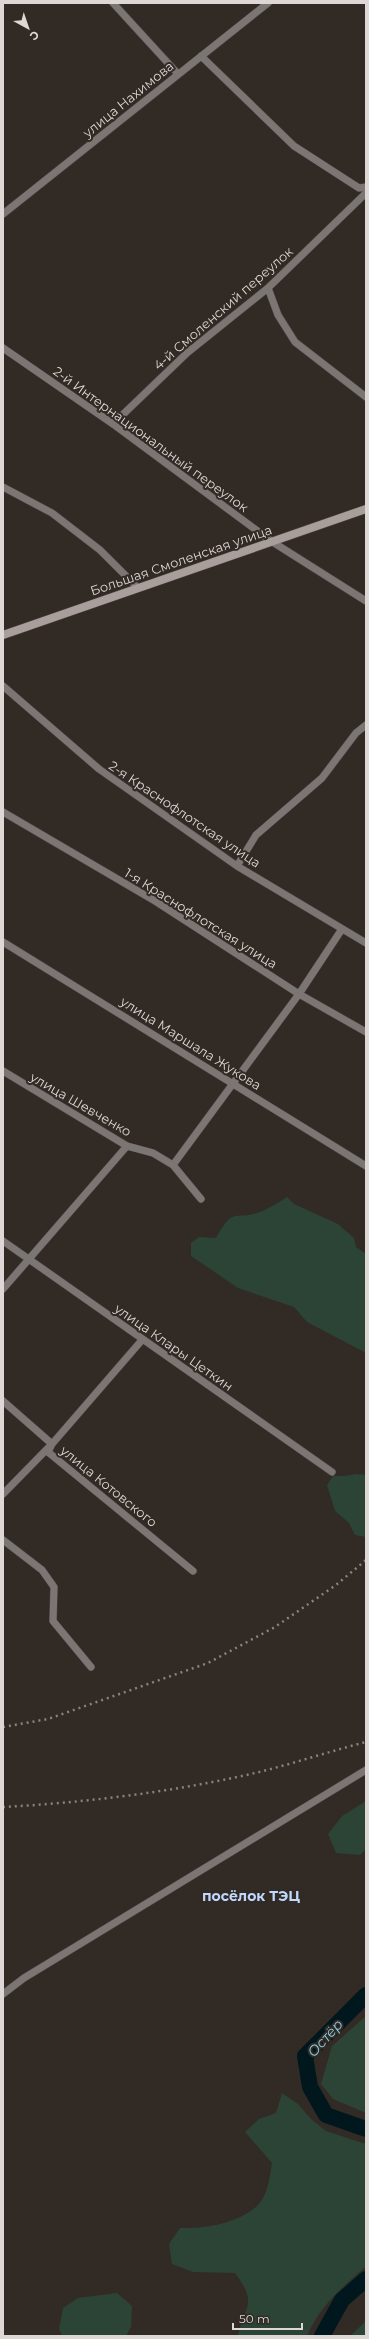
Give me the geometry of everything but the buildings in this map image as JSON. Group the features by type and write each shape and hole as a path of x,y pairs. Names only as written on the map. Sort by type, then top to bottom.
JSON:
{"main road":[{"name":"Большая Смоленская улица","path":"3,635 366,509"}],"street":[{"path":"113,3 178,74"},
{"name":"улица Нахимова","path":"3,214 268,3"},
{"path":"201,56 294,146 358,188 366,187"},
{"name":"4-й Смоленский переулок","path":"113,424 187,353 268,288 366,194"},
{"path":"268,288 278,315 295,342 366,397"},
{"name":"2-й Интернациональный переулок","path":"3,348 113,424 271,541 366,601"},
{"path":"3,487 52,512 100,550 138,588"},
{"name":"2-я Краснофлотская улица","path":"3,686 99,769 237,866 366,942"},
{"path":"237,866 256,835 322,778 356,733 366,724"},
{"name":"1-я Краснофлотская улица","path":"3,812 155,900 299,994 366,1032"},
{"path":"173,1165 299,994 342,929"},
{"name":"улица Маршала Жукова","path":"3,942 234,1083 366,1166"},
{"name":"улица Шевченко","path":"3,1072 128,1146 153,1153 173,1165 202,1199"},
{"path":"3,1289 128,1146"},
{"name":"улица Клары Цеткин","path":"3,1241 332,1472"},
{"path":"3,1494 52,1444 142,1340"},
{"name":"улица Котовского","path":"3,1401 52,1444 48,1452 193,1571"},
{"path":"3,1540 42,1570 54,1587 53,1622 90,1667"},
{"path":"3,1994 24,1978 366,1770"}],"green space":[{"path":"287,1197 294,1204 338,1224 354,1238 356,1247 366,1254 366,1353 307,1322 294,1307 238,1288 191,1256 191,1243 199,1237 216,1238 232,1217 262,1211"},
{"path":"356,1474 366,1475 366,1537 355,1535 349,1523 335,1511 327,1485 333,1476"},
{"path":"366,1801 366,1849 360,1855 336,1853 328,1834 342,1816"},
{"path":"366,2016 366,2113 333,2099 321,2084 332,2046"},
{"path":"282,2093 298,2104 311,2119 326,2131 366,2144 366,2266 325,2306 307,2336 238,2336 248,2305 248,2299 242,2284 235,2273 193,2272 172,2264 169,2244 180,2228 222,2224 251,2211 262,2200 267,2190 272,2163 245,2132 259,2119 276,2113"},
{"path":"117,2293 132,2306 131,2327 126,2336 62,2336 59,2329 63,2308 78,2298"},
{"path":"366,2321 366,2336 350,2336"}],"waterway":[{"name":"Остёр","path":"366,1995 305,2056 310,2087 326,2115 366,2129"},
{"name":"Остёр","path":"322,2336 342,2300 366,2279"}],"railway":[{"path":"3,1727 48,1719 208,1663 275,1627 336,1585 366,1560"},
{"path":"3,1807 61,1803 209,1783 270,1769 366,1742"}],"district":[{"name":"посёлок ТЭЦ","path":"251,1896"}]}
